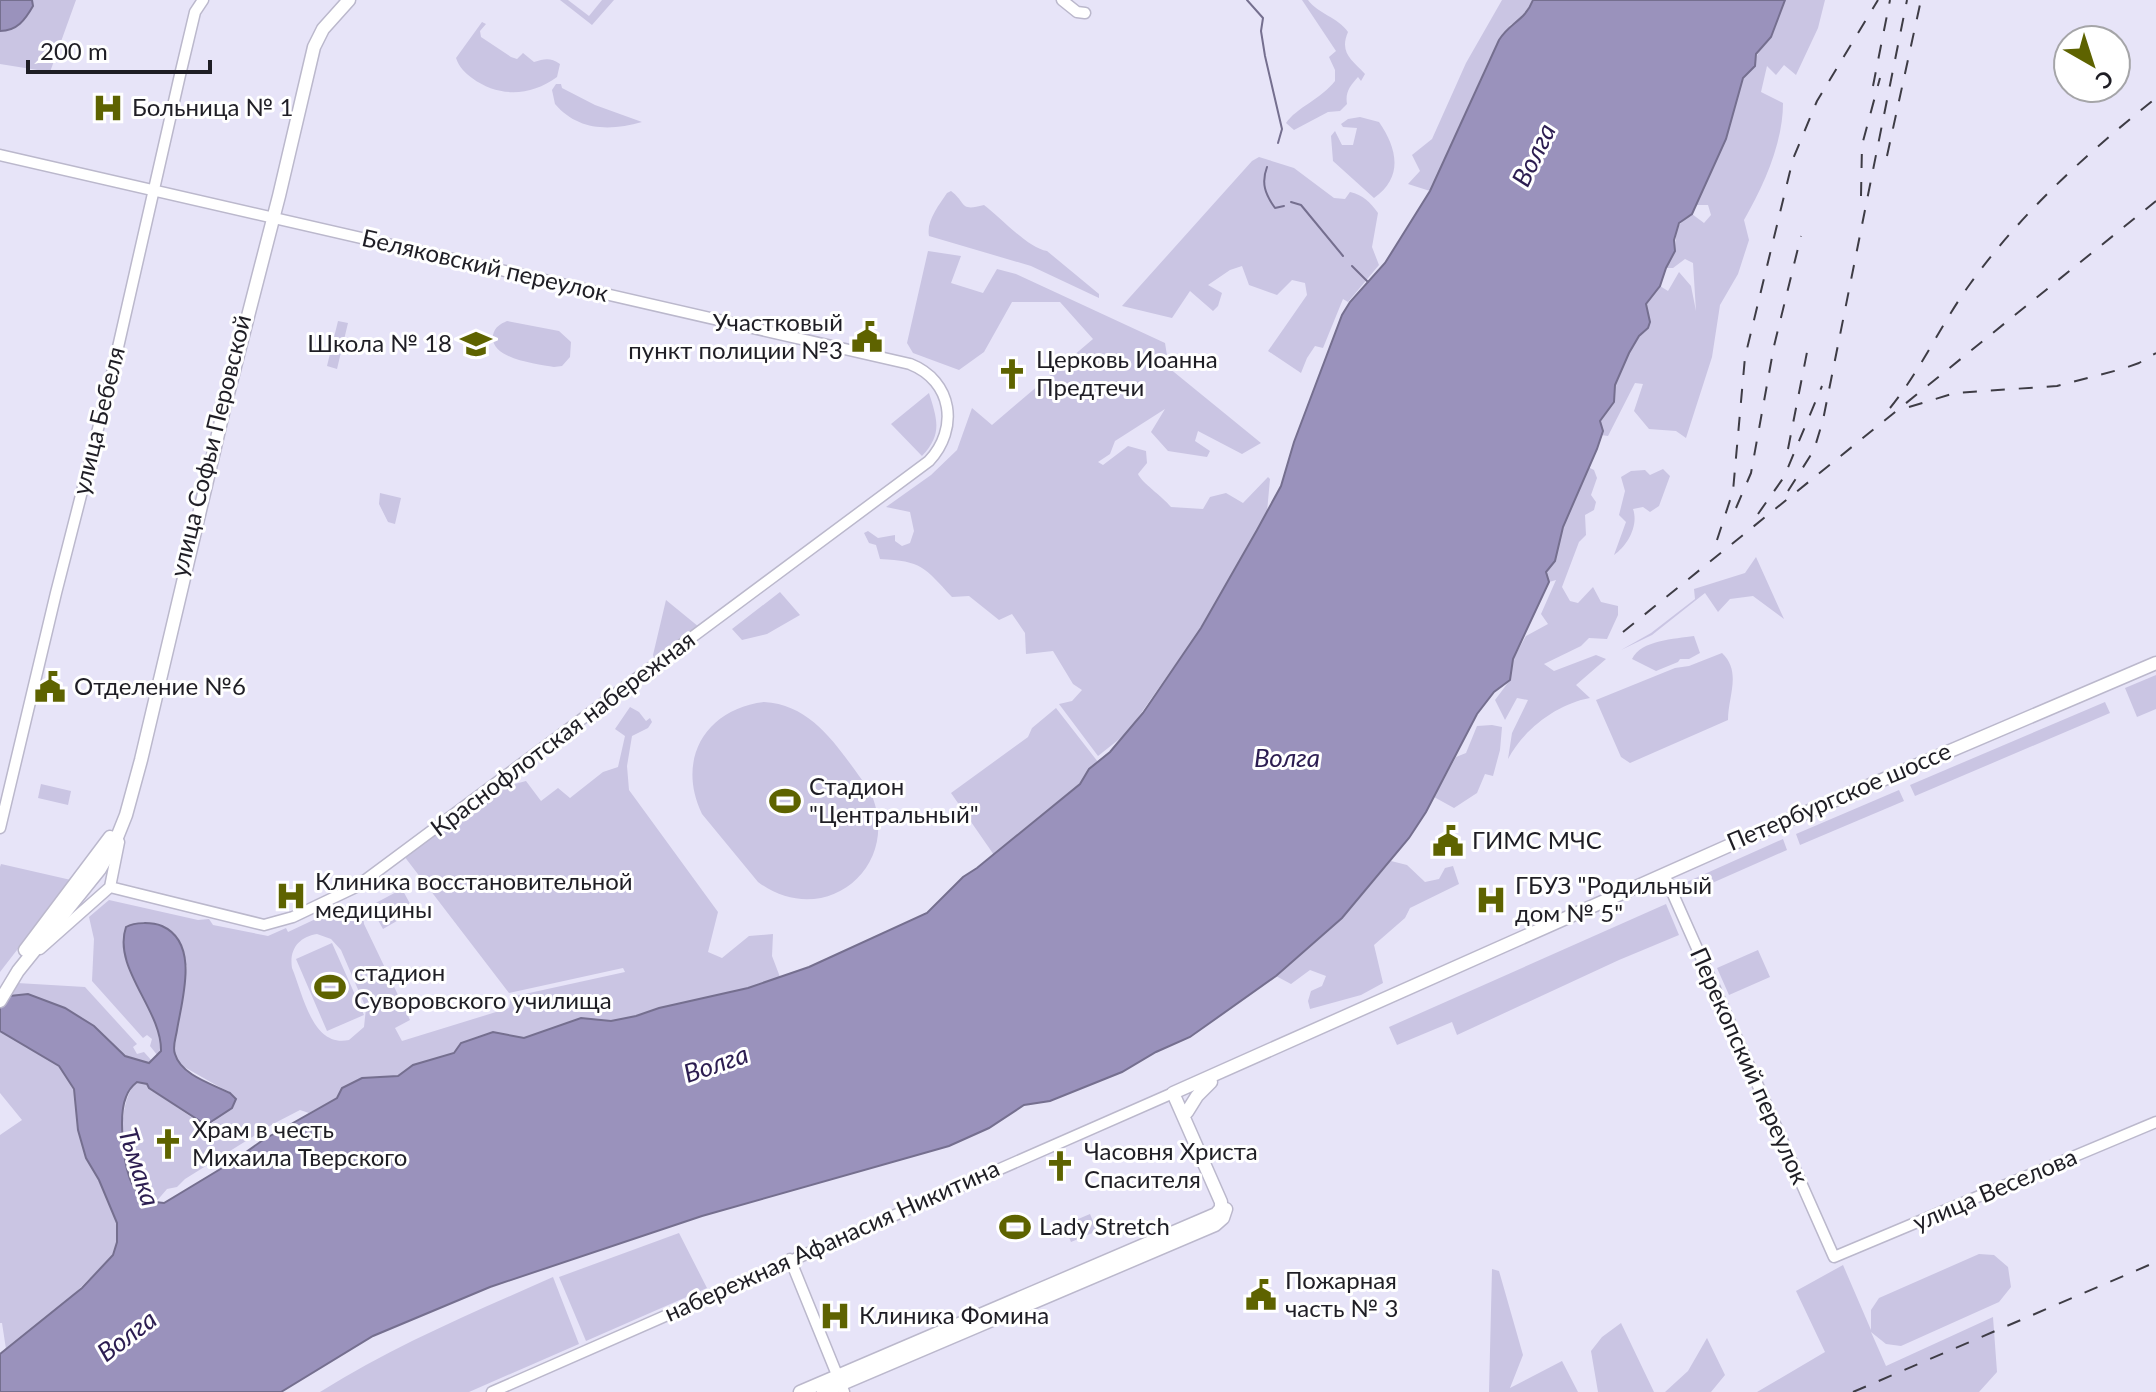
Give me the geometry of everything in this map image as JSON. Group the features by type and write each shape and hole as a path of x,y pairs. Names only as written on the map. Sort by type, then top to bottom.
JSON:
{"main road":[{"path":"311,46 317,25 338,0"},
{"path":"311,46 349,0"},
{"name":"улица Софьи Перовской","path":"110,844 121,827 138,774 311,46"},
{"name":"улица Софьи Перовской","path":"110,844 134,767 217,412 270,217"},
{"name":"Петербургское шоссе","path":"1176,1095 1999,728 2156,663"},
{"name":"Петербургское шоссе","path":"1665,877 2156,670"},
{"path":"6,982 25,963 110,844"},
{"path":"0,1001 6,982 84,882"},
{"name":"Петербургское шоссе","path":"1176,1095 1540,933"},
{"path":"1187,1112 1211,1082"},
{"path":"800,1392 841,1384 1219,1222 1226,1212 1225,1200 1187,1112 1176,1095"},
{"path":"823,1392 1215,1215 1220,1210 1221,1202 1176,1095"}],"street":[{"name":"улица Бебеля","path":"0,828 155,191 195,12 203,0"},
{"path":"1062,0 1080,12"},
{"name":"Беляковский переулок","path":"0,155 910,364 934,379 943,391 949,408"},
{"name":"Краснофлотская набережная","path":"110,887 260,925 287,919 351,890 929,461 946,433 949,408"},
{"path":"25,963 110,887 121,827"},
{"name":"Перекопский переулок","path":"1665,877 1834,1257"},
{"name":"набережная Афанасия Никитина","path":"492,1392 1176,1095"},
{"name":"улица Веселова","path":"1834,1257 2156,1122"},
{"path":"791,1262 841,1384"},
{"name":"набережная Афанасия Никитина","path":"505,1392 791,1262"}],"shaded area":[{"path":"0,0 76,0 50,72 0,64"},
{"path":"560,0 568,0 589,16 602,0 614,0 592,25"},
{"path":"1302,0 1308,0 1344,27 1348,32 1346,51 1365,74 1361,81 1358,77 1350,86 1347,104 1340,111 1328,112 1294,130 1286,123 1290,118 1335,81 1335,70 1329,57 1336,51"},
{"path":"1502,0 1533,0 1524,18 1510,25 1488,62 1430,191 1408,184 1420,171 1412,155 1432,139 1466,63"},
{"path":"1785,0 1825,0 1818,28 1796,75 1784,65 1776,75 1767,66 1761,92 1783,103 1780,133 1759,193 1744,220 1749,240 1738,274 1720,305 1712,357 1686,438 1676,431 1649,429 1634,411 1643,384 1635,383 1608,436 1601,435 1600,422 1614,402 1615,385 1629,353 1648,328 1650,322 1646,304 1660,286 1668,291 1679,272 1691,286 1696,311 1693,263 1685,259 1673,268 1666,268 1682,222 1692,214 1704,223 1711,215 1708,205 1696,205 1726,139 1743,78 1755,66 1758,53 1771,37"},
{"path":"482,22 486,24 480,31 481,37 511,57 517,59 523,53 534,62 547,59 560,64 557,77 537,88 515,92 493,89 472,78 462,70 456,58"},
{"path":"556,84 595,105 642,122 618,127 584,124 555,104 552,90"},
{"path":"1360,117 1379,122 1393,152 1394,172 1384,190 1374,198 1333,161 1331,136 1335,131 1342,145 1353,145 1357,128 1343,127 1341,124"},
{"path":"1259,157 1294,168 1334,198 1345,199 1350,192 1359,195 1378,213 1372,247 1379,265 1348,302 1343,299 1323,348 1315,346 1301,373 1268,351 1307,295 1305,283 1292,280 1277,295 1249,285 1242,266 1208,285 1222,293 1213,311 1190,291 1172,318 1122,306 1252,161"},
{"path":"951,191 967,207 984,205 1023,238 1047,251 1099,294 1099,298 1031,266 929,236 934,213"},
{"path":"928,251 961,256 951,283 983,293 997,269 1016,274 1165,343 1169,368 1261,443 1242,454 1198,431 1195,441 1210,451 1207,457 1168,451 1151,432 1165,409 1115,441 1110,454 1098,462 1103,465 1128,446 1146,451 1147,463 1138,474 1171,507 1203,509 1210,497 1226,493 1243,503 1268,477 1270,479 1267,512 1201,628 1127,733 1098,756 1059,704 1072,701 1082,690 1073,684 1053,651 1026,654 1025,633 1012,614 999,620 969,596 952,597 935,579 914,564 880,559 876,545 869,543 864,533 868,531 878,538 895,535 895,541 902,546 910,543 914,531 910,512 886,507 931,475 957,450 972,408 992,425 1093,339 1060,302 1012,302 984,352 959,370 913,353 907,343"},
{"path":"338,321 348,323 337,369 327,366"},
{"path":"507,321 559,331 571,342 570,357 562,366 554,367 506,355 498,350 493,335 498,326"},
{"path":"929,393 936,433 922,456 891,424"},
{"path":"1588,467 1594,470 1597,478 1591,495 1596,502 1594,510 1585,515 1586,535 1579,542 1562,587 1570,601 1578,603 1593,587 1601,602 1618,606 1618,615 1607,639 1589,638 1581,646 1544,664 1554,671 1596,655 1606,659 1576,685 1590,698 1554,712 1532,728 1508,759 1512,733 1528,700 1517,698 1505,720 1495,700 1510,680 1513,659 1526,636 1548,624 1541,614 1556,580 1549,582 1546,573 1555,561 1563,527"},
{"path":"1663,469 1670,476 1659,506 1650,512 1643,507 1633,509 1631,535 1614,555 1626,522 1619,515 1625,491 1621,477 1631,471 1645,470 1650,475"},
{"path":"380,493 401,498 395,524 388,522 379,504"},
{"path":"1756,557 1784,619 1753,596 1730,599 1718,612 1705,593 1652,635 1621,650 1651,633 1695,599 1694,589 1745,573"},
{"path":"780,592 800,615 767,634 742,640 732,629"},
{"path":"666,600 699,627 655,661 653,655"},
{"path":"1694,636 1700,653 1689,659 1680,659 1656,671 1632,659 1651,644"},
{"path":"1722,653 1733,676 1728,720 1630,763 1621,757 1596,700"},
{"path":"2156,675 2156,709 2137,717 2125,688"},
{"name":"Стадион \"Центральный\"","path":"764,702 782,705 812,721 837,746 869,789 878,817 877,843 868,865 852,883 832,895 809,899 784,895 758,882 702,814 692,775 701,740 726,715"},
{"path":"2105,702 2110,713 1915,796 1910,785"},
{"path":"630,707 646,721 650,718 652,722 648,728 632,736 627,766 629,790 718,912 708,952 722,958 749,936 773,934 772,956 780,977 636,1016 611,1021 581,1018 524,1038 493,1032 461,1043 454,1053 413,1065 398,1076 362,1078 337,1098 309,1113 300,1110 273,1124 177,1187 167,1189 155,1203 135,1189 126,1165 123,1118 130,1091 137,1082 148,1084 149,1088 197,1121 212,1123 235,1102 230,1093 179,1064 173,1051 187,966 159,925 139,923 162,1039 158,1056 150,1046 152,1039 147,1035 143,1038 92,981 94,939 89,917 109,900 198,920 209,919 213,925 268,936 286,928 288,932 341,907 346,926 345,912 359,905 364,924 410,1020 395,1028 402,1041 509,1008 511,997 625,972 623,968 509,993 404,856 495,789 526,781 541,801 558,788 570,798 603,772 618,767 625,736 615,729","holes":["317,934 331,939 341,950 366,1008 364,1027 349,1040 336,1040 318,1028 292,968 292,955 300,941"]},
{"path":"1056,708 1098,762 1089,769 1080,784 994,855 951,793 1028,737 1032,728"},
{"path":"1477,726 1502,727 1493,776 1485,774 1477,793 1454,808 1434,797 1456,757 1466,753"},
{"path":"41,784 71,791 68,805 38,798"},
{"path":"1899,790 1904,801 1800,845 1796,834"},
{"path":"1783,839 1787,850 1685,895 1680,885"},
{"path":"1391,861 1407,865 1425,882 1439,879 1445,868 1453,866 1459,884 1410,908 1405,918 1374,945 1383,983 1361,995 1310,1009 1308,1001 1311,991 1322,986 1326,976 1310,970 1291,984 1276,976 1342,918"},
{"path":"1,864 71,880 0,972 0,867"},
{"path":"402,889 414,911 383,929 370,906"},
{"path":"1666,904 1679,935 1457,1035 1452,1022 1397,1045 1389,1027"},
{"name":"стадион Суворовского училища","path":"332,943 364,1015 327,1031 296,959"},
{"path":"1758,950 1770,977 1729,995 1717,968"},
{"path":"17,983 85,987 137,1044 133,1047 137,1054 144,1052 152,1061 149,1063 125,1056 94,1026 65,1008 28,994 9,997"},
{"path":"0,1031 59,1066 66,1075 74,1089 78,1130 86,1158 99,1180 117,1224 113,1255 62,1306 6,1349 0,1323 0,1135 22,1120 0,1093"},
{"path":"1090,1214 1097,1231 1071,1242 1064,1225"},
{"path":"679,1233 707,1288 586,1341 559,1277"},
{"path":"1979,1254 1994,1255 2008,1267 2011,1287 1999,1302 1901,1346 1886,1344 1871,1332 1886,1366 1993,1317 1997,1372 1979,1392 1757,1392 1825,1352 1796,1291 1843,1265 1871,1330 1871,1310 1879,1298"},
{"path":"1492,1269 1499,1271 1523,1355 1510,1388 1562,1361 1578,1392 1489,1392"},
{"path":"553,1277 579,1344 469,1392 320,1392 405,1344"},
{"path":"1621,1323 1654,1392 1598,1392 1591,1351 1602,1337"},
{"path":"1707,1338 1725,1375 1711,1392 1665,1392 1688,1371"}],"water":[{"path":"0,0 32,0 33,6 20,24 0,31"},
{"name":"Волга","path":"1533,0 1785,0 1771,37 1756,54 1755,66 1743,78 1726,139 1692,214 1679,223 1674,240 1675,251 1660,286 1646,304 1650,322 1648,328 1629,353 1615,385 1614,402 1600,421 1603,431 1597,449 1563,527 1555,561 1546,572 1549,582 1513,659 1510,680 1494,692 1477,714 1426,812 1409,838 1342,918 1276,976 1190,1037 1122,1072 1050,1101 1024,1105 989,1128 949,1146 702,1216 490,1287 373,1336 281,1392 0,1392 0,1354 82,1288 113,1255 117,1223 86,1158 78,1130 74,1089 59,1066 0,1031 0,997 28,994 65,1008 94,1026 125,1056 149,1063 161,1051 159,1036 126,958 126,927 139,923 153,924 174,934 185,958 186,973 175,1054 190,1073 236,1099 232,1108 206,1125 147,1084 137,1082 129,1091 122,1117 128,1171 142,1196 164,1203 263,1140 337,1098 342,1088 362,1078 398,1076 413,1065 454,1053 461,1043 493,1032 524,1038 581,1018 611,1021 748,988 809,967 927,913 963,877 1080,784 1089,769 1110,752 1143,713 1201,628 1281,486 1294,442 1342,315 1385,263 1430,191 1499,40 1526,13"}],"waterway":[{"path":"1247,0 1263,18 1261,31 1265,56 1282,129 1278,143"},
{"path":"1267,167 1264,178 1266,193 1275,208 1284,206"},
{"path":"1291,202 1301,205 1343,256"},
{"path":"1352,266 1368,282"}],"railway":[{"path":"1717,540 1733,491 1745,357 1793,159 1817,101 1878,0"},
{"path":"1873,86 1890,0"},
{"path":"1788,491 1814,450 1823,420 1907,0"},
{"path":"1887,156 1921,0"},
{"path":"1861,196 1862,145 1880,78"},
{"path":"1890,408 1970,284 2011,232 2081,162 2156,98"},
{"path":"1623,632 2156,201"},
{"path":"1736,508 1751,473 1774,346 1801,236"},
{"path":"1788,449 1808,347"},
{"path":"1909,407 1955,393 2057,386 2122,369 2156,353"},
{"path":"1758,514 1784,477 1822,386"},
{"path":"1853,1392 2156,1262"}],"place":[{"name":"Больница № 1","path":"108,108"},
{"name":"Участковый пункт полиции №3","path":"867,337"},
{"name":"Школа № 18","path":"476,344"},
{"name":"Церковь Иоанна Предтечи","path":"1012,374"},
{"name":"Отделение №6","path":"50,687"},
{"name":"Стадион \"Центральный\"","path":"785,801"},
{"name":"ГИМС МЧС","path":"1448,841"},
{"name":"Клиника восстановительной медицины","path":"291,896"},
{"name":"ГБУЗ \"Родильный дом № 5\"","path":"1491,900"},
{"name":"стадион Суворовского училища","path":"330,987"},
{"name":"Храм в честь Михаила Тверского","path":"168,1144"},
{"name":"Часовня Христа Спасителя","path":"1060,1166"},
{"name":"Lady Stretch","path":"1015,1227"},
{"name":"Пожарная часть № 3","path":"1261,1295"},
{"name":"Клиника Фомина","path":"835,1316"}],"water label":[{"name":"Тьмака","path":"139,1167"}]}
